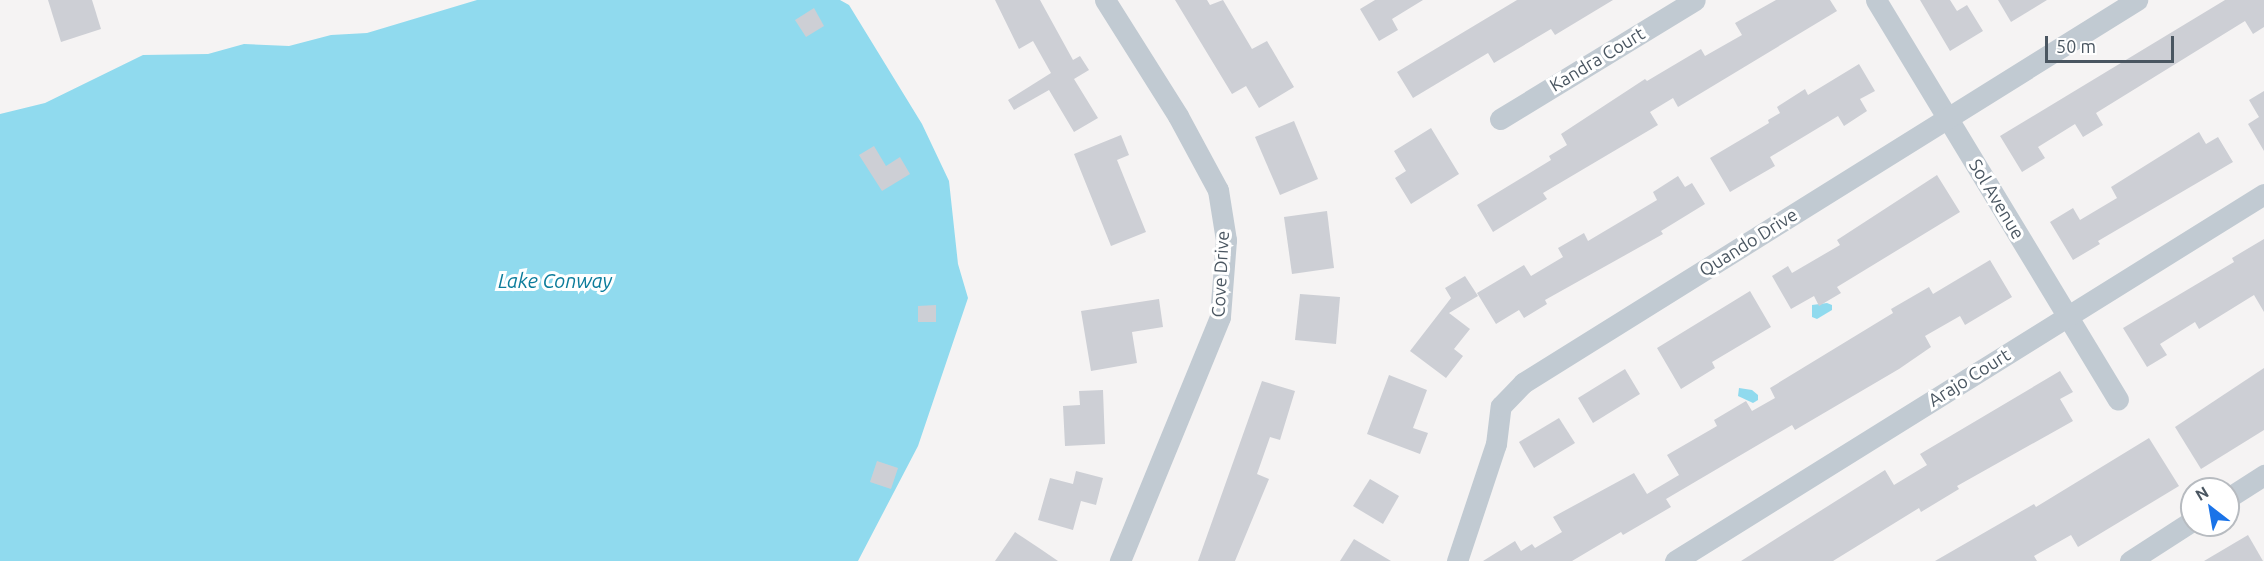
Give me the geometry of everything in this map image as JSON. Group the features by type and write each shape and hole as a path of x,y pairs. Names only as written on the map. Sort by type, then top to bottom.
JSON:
{"street":[{"name":"Cove Drive","path":"1105,0 1178,116 1218,190 1226,240 1220,317 1120,561"},
{"name":"Kandra Court","path":"1500,119 1695,0"},
{"name":"Sol Avenue","path":"1876,0 2118,399"},
{"name":"Quando Drive","path":"1457,561 1496,444 1501,406 1523,383 2137,0"},
{"name":"Arajo Court","path":"1675,561 2264,194"},
{"path":"2240,490 2264,475"},
{"path":"2130,561 2180,529"}],"water":[{"name":"Lake Conway","path":"477,0 840,0 849,5 922,124 949,181 958,264 968,298 918,446 858,561 0,561 0,114 45,103 143,55 208,54 244,44 289,46 331,35 367,33"},
{"path":"1827,303 1832,305 1832,310 1817,319 1812,317 1812,305"},
{"path":"1739,388 1752,390 1758,395 1758,400 1753,403 1738,396"}],"building":[{"path":"48,0 92,0 101,29 61,42"},
{"path":"995,0 1040,0 1073,60 1080,56 1089,70 1074,79 1098,118 1074,132 1049,90 1014,110 1008,100 1051,73 1033,41 1019,49"},
{"path":"1175,0 1207,0 1210,5 1223,0 1252,49 1267,41 1294,87 1259,108 1246,86 1232,94"},
{"path":"1375,0 1423,0 1392,19 1398,30 1379,41 1360,9"},
{"path":"1517,0 1613,0 1555,35 1551,29 1494,63 1488,53 1413,98 1397,72"},
{"path":"1776,0 1830,0 1837,11 1678,107 1673,98 1650,112 1658,125 1543,193 1547,199 1493,232 1477,205 1551,160 1549,156 1567,145 1561,134 1645,79 1647,81 1701,49 1705,56 1742,35 1735,23"},
{"path":"1920,0 1950,0 1957,11 1967,5 1983,31 1950,51"},
{"path":"1998,0 2047,0 2011,22"},
{"path":"2225,0 2264,0 2264,27 2253,34 2245,21 2096,113 2103,125 2083,137 2075,124 2038,147 2045,158 2022,172 2000,136"},
{"path":"814,8 824,26 806,37 795,20"},
{"path":"1859,64 1875,91 1860,99 1867,111 1844,126 1838,116 1770,157 1775,166 1730,192 1710,158 1769,123 1768,120 1780,113 1777,107 1805,89 1808,95"},
{"path":"2264,91 2264,151 2248,124 2259,117 2249,100"},
{"path":"1294,121 1318,179 1280,195 1255,137"},
{"path":"1431,128 1459,174 1411,204 1395,178 1406,171 1394,151"},
{"path":"2199,132 2206,144 2218,137 2233,162 2098,241 2100,244 2073,260 2050,222 2073,208 2080,220 2117,198 2111,187"},
{"path":"1121,135 1129,155 1117,160 1146,232 1111,246 1074,154"},
{"path":"874,146 886,166 900,157 910,174 882,191 859,155"},
{"path":"1937,175 1960,212 1837,287 1841,293 1819,306 1814,296 1791,309 1772,276 1788,266 1792,273 1840,245 1837,240"},
{"path":"1678,176 1685,187 1692,183 1705,204 1661,231 1663,234 1545,300 1547,304 1524,318 1519,310 1496,324 1477,293 1524,265 1531,276 1563,257 1558,248 1584,233 1588,241 1657,200 1653,192"},
{"path":"1327,211 1334,268 1292,274 1284,217"},
{"path":"2264,239 2264,312 2254,295 2199,329 2195,322 2160,344 2167,355 2147,367 2123,328 2234,262 2232,258"},
{"path":"1990,260 2012,297 1965,325 1960,316 1925,336 1931,347 1899,369 1795,430 1792,425 1666,499 1671,507 1623,535 1621,532 1572,561 1483,561 1515,541 1521,551 1532,544 1535,548 1562,532 1553,517 1634,473 1647,494 1679,475 1667,455 1717,426 1714,420 1746,401 1752,411 1775,398 1770,388 1893,313 1891,309 1929,287 1933,294"},
{"path":"1465,276 1478,296 1449,313 1470,329 1454,349 1463,356 1446,378 1410,351 1451,298 1445,288"},
{"path":"1750,291 1771,327 1712,362 1715,368 1681,389 1657,348"},
{"path":"1300,294 1340,297 1336,344 1295,340"},
{"path":"1159,299 1163,327 1132,332 1137,363 1091,371 1081,311"},
{"path":"936,305 936,322 918,322 918,306"},
{"path":"2264,368 2264,430 2201,469 2175,427"},
{"path":"1625,369 1640,394 1593,423 1578,398"},
{"path":"2060,371 2073,392 2060,399 2073,421 1957,486 1959,489 1921,512 1919,508 1833,561 1741,561 1885,470 1894,485 1927,465 1920,454"},
{"path":"1389,375 1427,390 1413,428 1428,433 1420,454 1367,434"},
{"path":"1262,381 1295,391 1280,440 1270,437 1257,474 1269,479 1235,561 1198,561"},
{"path":"1103,390 1105,444 1065,446 1063,406 1080,405 1079,391"},
{"path":"1559,418 1575,443 1534,468 1519,442"},
{"path":"2149,438 2179,486 2078,547 2071,535 2034,556 2037,561 1935,561 2034,504 2036,507"},
{"path":"877,461 898,468 891,489 870,482"},
{"path":"1076,471 1103,478 1096,505 1081,501 1073,530 1038,520 1050,478 1073,484"},
{"path":"1370,479 1399,496 1383,524 1353,506"},
{"path":"1015,532 1039,548 1058,561 995,561"},
{"path":"2248,535 2263,561 2204,561"},
{"path":"1354,539 1391,561 1340,561"}]}
